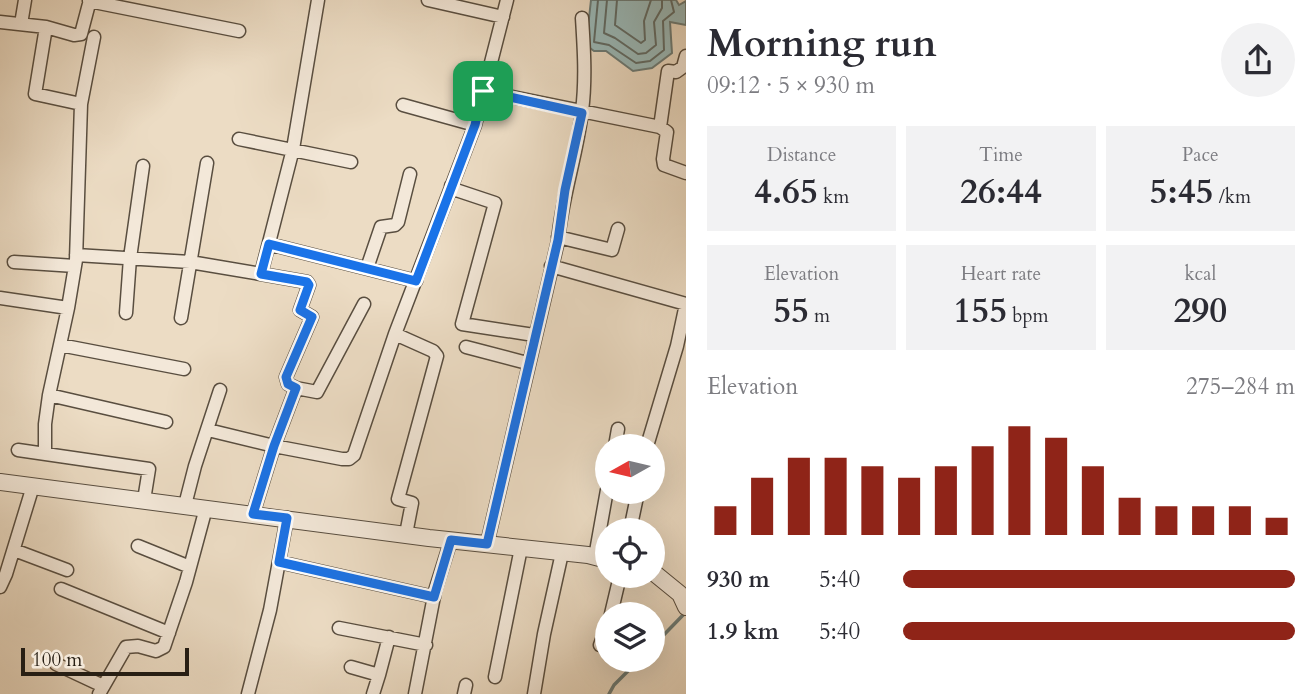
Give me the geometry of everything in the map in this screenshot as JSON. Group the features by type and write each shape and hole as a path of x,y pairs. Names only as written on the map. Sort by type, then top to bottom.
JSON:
{"street":[{"path":"21,24 25,0"},
{"path":"261,274 293,149 318,0"},
{"path":"428,0 503,17"},
{"path":"208,430 342,459 355,455 395,334 475,125 507,0"},
{"path":"0,22 81,34 90,1 239,31"},
{"path":"487,544 558,237 582,113 585,71 582,18"},
{"path":"46,27 35,94 81,104"},
{"path":"45,452 49,395 68,308 75,260 81,104 94,37"},
{"path":"660,127 667,71 676,72 683,67 686,55"},
{"path":"483,91 660,127 667,132 664,165 686,173"},
{"path":"403,105 475,125"},
{"path":"239,139 351,162"},
{"path":"181,318 206,163"},
{"path":"126,313 130,258 143,166"},
{"path":"367,268 381,227 398,222 411,174"},
{"path":"451,186 495,203 462,324 534,335"},
{"path":"558,237 612,250 618,229"},
{"path":"269,244 416,281"},
{"path":"14,262 130,258 190,262 309,283 300,310 312,316 312,319 286,377 288,384 296,388 317,392 364,304"},
{"path":"551,266 686,304 681,347 651,434"},
{"path":"0,298 68,308"},
{"path":"395,334 433,351 437,356 398,499 412,503 406,534"},
{"path":"60,345 184,369"},
{"path":"466,347 527,363"},
{"path":"253,514 296,388"},
{"path":"185,505 220,390"},
{"path":"49,395 166,422"},
{"path":"617,434 618,429"},
{"path":"18,450 149,468 144,500"},
{"path":"0,482 595,558"},
{"path":"0,587 33,486"},
{"path":"56,664 101,690 127,648 138,646 160,650 169,633 190,567 205,508"},
{"path":"248,694 270,610 287,518"},
{"path":"415,694 434,597 451,540"},
{"path":"138,546 190,567"},
{"path":"495,677 521,548"},
{"path":"14,550 67,570"},
{"path":"534,694 562,553"},
{"path":"279,562 434,597"},
{"path":"665,582 684,598"},
{"path":"61,589 169,633"},
{"path":"339,628 426,645"},
{"path":"373,694 388,637"},
{"path":"351,667 379,675"}],"water":[{"path":"591,0 676,0 679,5 686,1 686,25 670,22 672,53 652,68 633,71 606,51 594,51 586,45"}],"waterway":[{"path":"665,634 686,612"},
{"path":"609,694 627,672"}],"route":[{"path":"483,91 582,113 559,221 558,240 527,363 487,544 451,540 434,597 279,562 287,518 253,514 296,388 288,384 286,377 312,316 300,310 309,283 261,274 269,244 416,281 475,125 483,91"}]}
